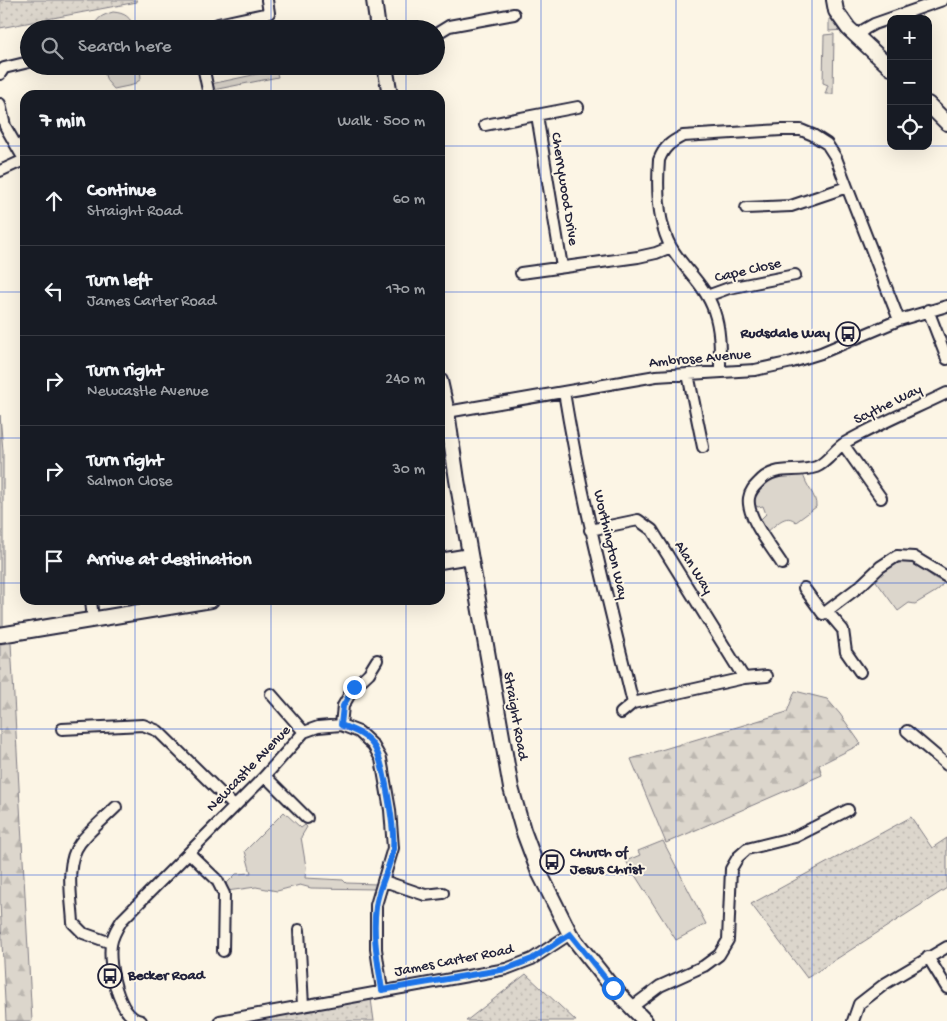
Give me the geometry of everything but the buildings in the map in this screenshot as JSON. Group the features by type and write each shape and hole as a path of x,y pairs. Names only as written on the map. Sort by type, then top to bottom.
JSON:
{"street":[{"path":"237,20 269,13 267,0"},
{"path":"374,0 377,20"},
{"path":"857,36 874,24 943,0"},
{"path":"834,4 848,28 887,64"},
{"path":"445,28 449,26 514,14"},
{"path":"0,74 4,68 20,64"},
{"path":"205,75 208,90"},
{"path":"387,75 389,90"},
{"path":"0,104 5,126 20,152"},
{"path":"929,105 947,123"},
{"name":"Cherrywood Drive","path":"485,125 578,107"},
{"name":"Cherrywood Drive","path":"537,115 562,267"},
{"path":"720,372 718,325 714,310 707,296 671,247 662,224 660,160 662,152 671,142 683,136 801,130 827,144 836,158 899,320"},
{"path":"0,171 20,162"},
{"path":"746,208 791,206 847,187"},
{"path":"521,273 638,257 671,247"},
{"name":"Cape Close","path":"707,296 729,288 795,275"},
{"name":"Ambrose Avenue","path":"447,412 656,376 755,370 792,362 820,353 899,320 947,306"},
{"path":"928,310 947,359"},
{"path":"688,374 703,447"},
{"name":"Worthington Way","path":"564,392 590,530 633,703"},
{"name":"Scythe Way","path":"782,564 752,516 749,498 752,489 762,478 773,471 817,467 828,460 843,444 947,393"},
{"name":"Straight Road","path":"445,403 511,788 523,830 538,870 570,934 613,988 645,1021"},
{"name":"Scythe Way","path":"843,444 881,498"},
{"name":"Alan Way","path":"590,530 638,520 652,530 744,678"},
{"path":"445,560 470,556"},
{"path":"822,614 860,586 880,567 897,556 914,557 947,578"},
{"path":"804,588 822,614 843,630 846,652 860,672"},
{"path":"92,605 93,620"},
{"path":"0,635 182,605"},
{"path":"377,660 369,673 354,687 343,706 341,725 360,732 373,745 381,759 390,810 393,848 376,905 375,920 376,949 382,990"},
{"path":"621,712 633,703 744,678 766,676"},
{"path":"271,694 304,732"},
{"path":"62,729 143,725 158,731 234,806"},
{"name":"Newcastle Avenue","path":"136,1021 123,1006 110,962 111,943 122,920 265,776 304,732 318,727 341,725"},
{"path":"907,731 947,765"},
{"path":"265,776 307,818"},
{"path":"111,943 83,933 73,923 71,867 73,855 80,843 116,807"},
{"path":"632,1007 660,986 704,966 719,955 728,940 731,868 738,857 747,849 795,837 848,810"},
{"path":"189,853 217,880 224,894 223,950"},
{"path":"384,881 425,895 443,893"},
{"path":"299,930 303,1006"},
{"name":"James Carter Road","path":"220,1021 382,990 506,969 532,959 570,934"},
{"path":"853,1021 859,1004 886,983 947,947"},
{"path":"928,957 947,988"}],"green space":[{"path":"0,0 137,0 137,2 42,20 20,20 20,24 0,28"},
{"path":"113,12 121,13 130,20 98,20 106,14"},
{"path":"832,17 844,30 829,31 829,19"},
{"path":"834,34 833,94 825,94 828,85 823,83 824,35"},
{"path":"105,75 141,75 141,79 133,85 114,89 107,81"},
{"path":"253,75 277,75 278,77 213,90 211,84"},
{"path":"0,415 3,451 3,630 0,630"},
{"path":"803,473 815,498 816,507 796,522 789,518 785,519 767,532 760,520 766,514 763,506 758,507 753,504 756,491 768,477"},
{"path":"902,562 916,564 933,577 944,582 935,592 915,604 909,603 898,611 876,581 888,569"},
{"path":"11,643 32,1021 6,1021 0,903 0,644"},
{"path":"795,691 827,699 861,744 819,765 822,775 666,843 631,759 787,712"},
{"path":"284,812 301,828 305,825 307,827 301,837 306,867 305,878 343,880 346,883 377,884 376,889 311,888 300,885 277,891 256,887 227,891 226,884 236,874 251,873 245,851"},
{"path":"911,817 932,848 947,838 947,888 807,978 751,904"},
{"path":"663,841 706,924 676,940 626,861 640,855 638,851"},
{"path":"526,974 576,1021 466,1021"},
{"path":"371,999 374,1021 244,1021"}],"place":[{"name":"Rudsdale Way","path":"848,334"},
{"name":"Church of Jesus Christ","path":"552,862"},
{"name":"Becker Road","path":"110,976"}],"route":[{"path":"354,687 343,706 341,725 360,732 373,745 381,759 390,810 393,848 376,905 375,920 376,949 382,990 506,969 532,959 570,934 613,988"}]}
